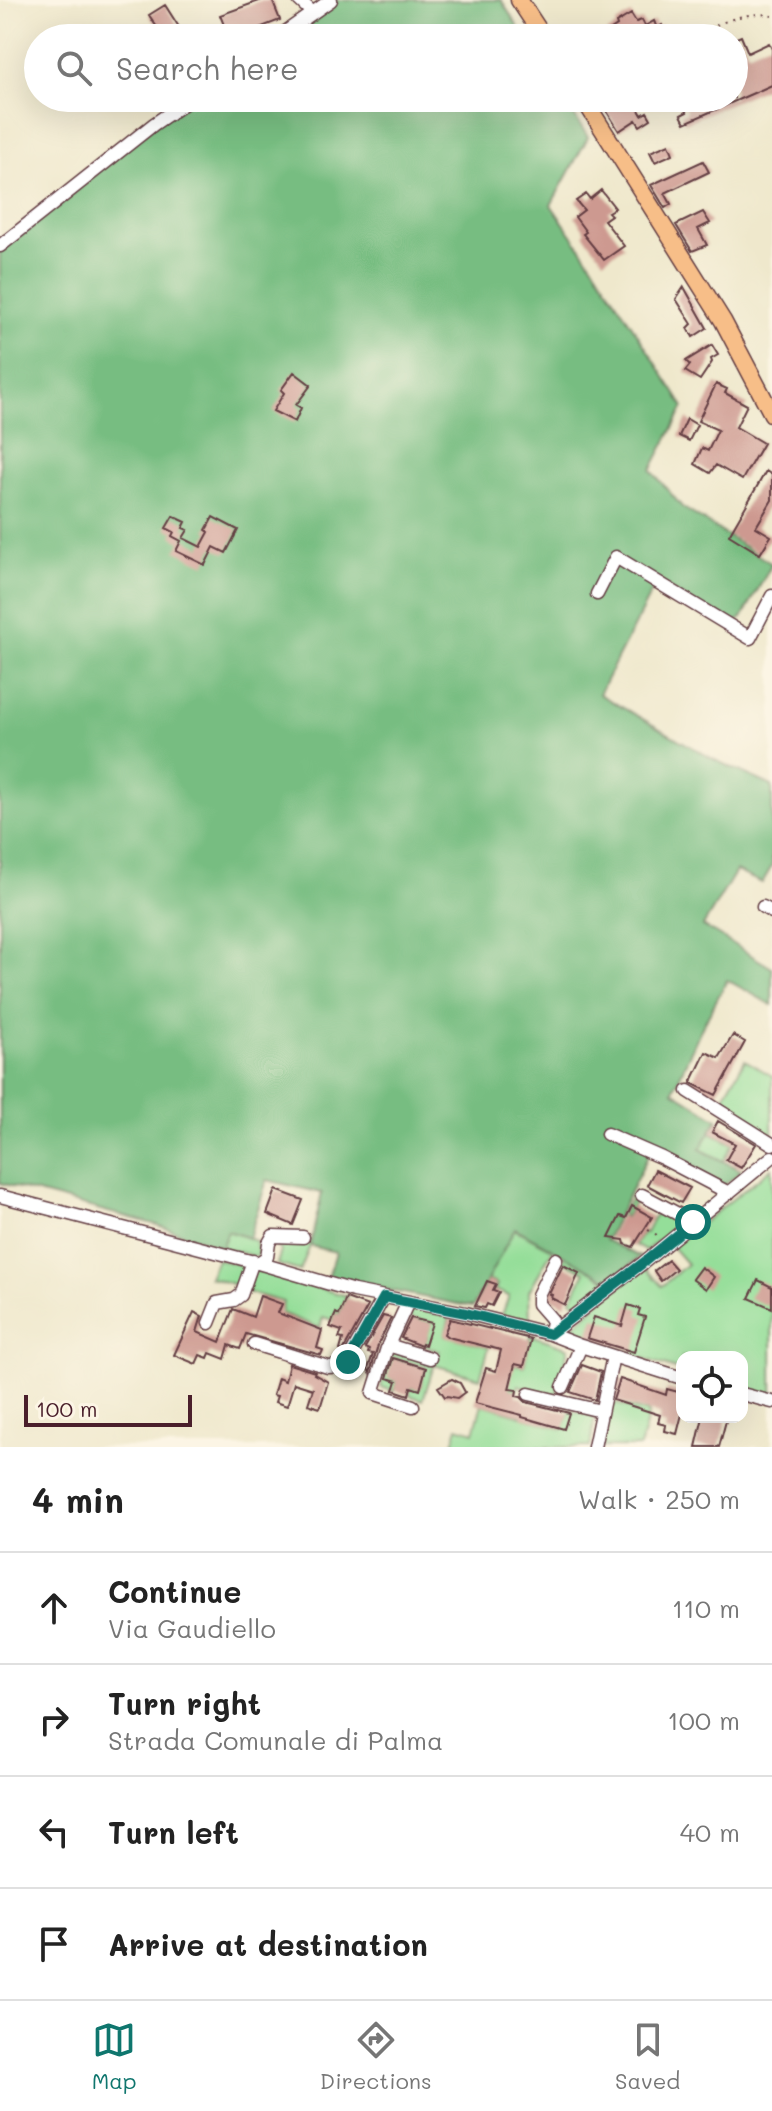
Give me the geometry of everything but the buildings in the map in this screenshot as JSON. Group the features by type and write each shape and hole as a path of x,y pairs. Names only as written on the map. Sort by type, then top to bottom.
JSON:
{"main road":[{"path":"519,0 535,24"},
{"path":"592,112 767,393 772,414"}],"street":[{"path":"299,0 313,13"},
{"path":"297,24 331,0"},
{"path":"0,246 172,112"},
{"path":"597,594 616,557 750,638 772,596"},
{"path":"688,1091 772,1144"},
{"path":"607,1134 729,1193"},
{"path":"550,1334 769,1163"},
{"path":"642,1195 693,1222"},
{"path":"0,1196 256,1262 354,1291 466,1313 550,1334 676,1376"},
{"path":"209,1323 217,1303 234,1300 241,1295 256,1262 267,1257 273,1236 303,1237"},
{"path":"550,1334 552,1320 538,1304 538,1295 556,1259"},
{"path":"254,1344 328,1367 345,1366 384,1297"},
{"path":"408,1302 388,1345 373,1393 413,1406"},
{"path":"388,1345 430,1358"},
{"path":"563,1387 581,1346"},
{"path":"594,1447 613,1356"},
{"path":"529,1394 601,1411"},
{"path":"748,1396 772,1402"}],"path":[{"path":"724,24 756,13 772,16"}],"green space":[{"path":"328,0 501,0 516,24 294,24"},
{"path":"170,112 572,112 588,137 551,205 684,407 651,470 682,507 772,564 742,618 735,623 655,585 599,694 715,760 772,786 772,866 762,883 736,871 703,926 772,968 772,1005 727,980 673,1091 718,1119 700,1149 742,1171 724,1185 651,1150 606,1240 640,1257 610,1281 515,1228 473,1307 328,1278 336,1252 310,1246 322,1193 267,1180 249,1238 228,1231 221,1247 157,1225 0,1183 0,250"},
{"path":"745,1060 772,1076 772,1138 719,1105"},
{"path":"710,1132 733,1144 724,1161 699,1149"},
{"path":"772,1168 772,1396 748,1390 748,1351 676,1351 676,1369 570,1334 569,1331 613,1289 644,1267 662,1286 687,1264 672,1247"},
{"path":"632,1196 682,1222 645,1251 635,1245 643,1232 646,1233 656,1213 635,1201 625,1217 622,1215"},
{"path":"514,1229 553,1249 529,1291 530,1323 502,1315 509,1296 495,1290 497,1284 487,1280"},
{"path":"228,1231 256,1241 258,1256 221,1247"},
{"path":"312,1241 300,1271 277,1264 280,1244"},
{"path":"566,1256 610,1282 581,1306 571,1300 585,1272 562,1261"},
{"path":"217,1259 244,1266 242,1287 209,1277"},
{"path":"254,1270 347,1296 339,1314 335,1314 333,1320 323,1317 320,1328 281,1313 283,1302 247,1292"},
{"path":"404,1307 450,1316 445,1335 489,1347 480,1378 434,1365 423,1400 409,1395 411,1387 420,1389 426,1367 395,1358 389,1378 397,1381 394,1391 381,1387 391,1350 435,1363 439,1351 425,1345 431,1323 407,1317 400,1338 395,1337"},
{"path":"531,1335 569,1348 556,1396 518,1385 516,1391 506,1388 513,1364 524,1366"},
{"path":"607,1401 649,1413 640,1447 599,1447"},
{"path":"482,1404 563,1429 570,1410 595,1416 590,1447 452,1447 458,1427 474,1432"}],"route":[{"path":"348,1362 384,1297 550,1334 693,1222"}]}
